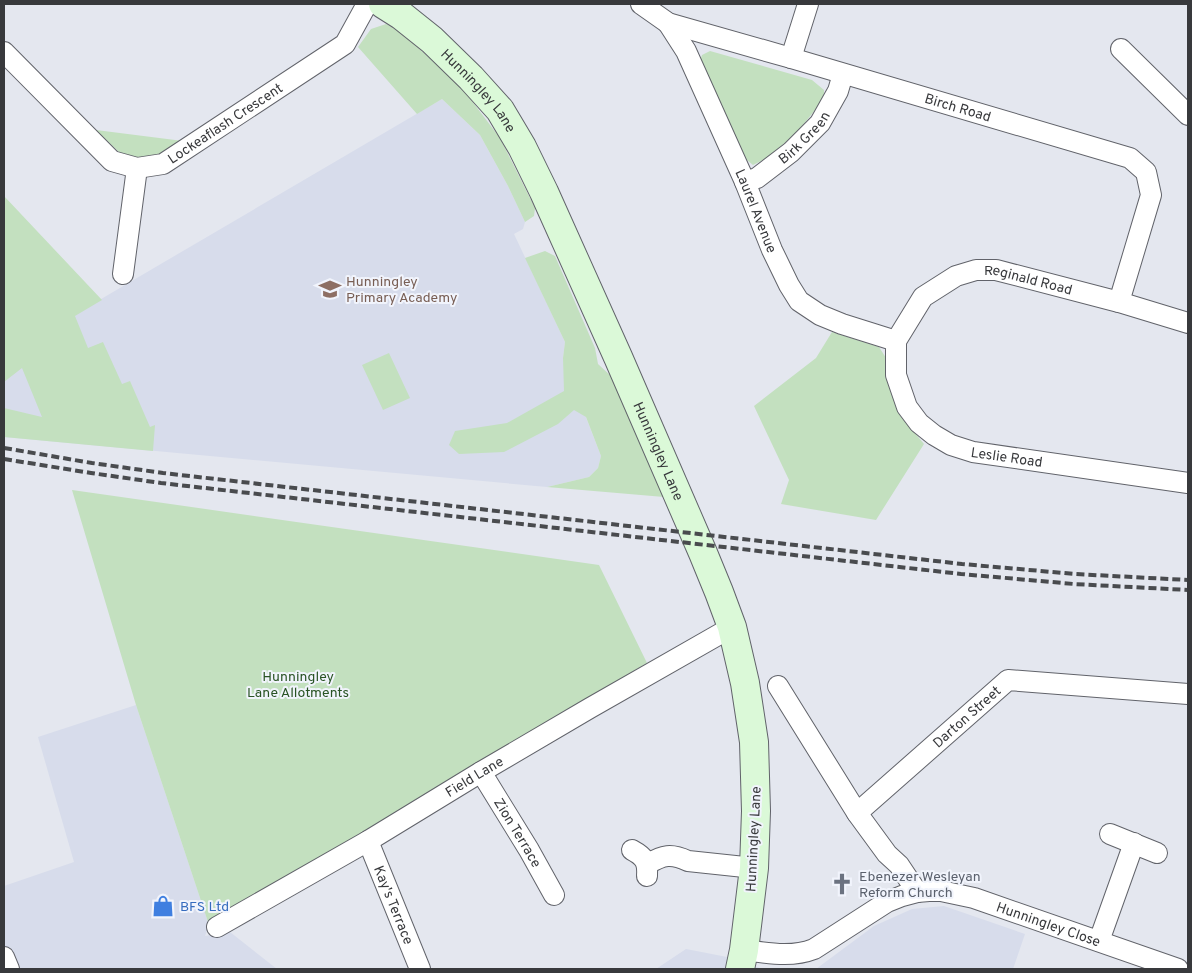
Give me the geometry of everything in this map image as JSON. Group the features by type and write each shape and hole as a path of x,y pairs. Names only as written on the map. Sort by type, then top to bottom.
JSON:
{"main road":[{"name":"Hunningley Lane","path":"383,4 402,16 424,34 472,78 500,110 522,147 658,447 719,592 732,627 745,683 754,742 756,818 754,868 742,959"}],"street":[{"name":"Lockeaflash Crescent","path":"4,52 112,161 137,168 163,164 346,44 367,4"},
{"name":"Birch Road","path":"641,4 668,23 1130,158 1146,172 1151,195 1119,302"},
{"path":"791,58 808,4"},
{"name":"Laurel Avenue","path":"668,23 686,52 745,182 772,250 799,301 827,318 896,341"},
{"path":"1121,49 1188,115"},
{"name":"Birk Green","path":"745,182 757,178 791,152 820,123 838,92 843,74"},
{"path":"122,274 137,168"},
{"name":"Reginald Road","path":"896,341 923,297 956,276 976,270 996,270 1119,302 1188,323"},
{"name":"Leslie Road","path":"896,341 896,375 907,407 919,423 934,435 951,444 973,452 1188,483"},
{"name":"Field Lane","path":"217,927 368,841 481,772 732,627"},
{"name":"Darton Street","path":"858,813 1008,680 1188,694"},
{"path":"778,686 858,813 887,854 899,865 917,892"},
{"name":"Zion Terrace","path":"481,772 529,850 554,896"},
{"path":"1110,834 1157,852"},
{"name":"Kay's Terrace","path":"368,841 420,969"},
{"path":"1099,941 1134,843"},
{"path":"632,850 641,855 647,871 660,857 668,856 688,861 754,868"},
{"name":"Hunningley Close","path":"742,959 803,953 814,949 887,902 917,892 941,891 974,898 1178,969"},
{"path":"4,957 9,969"}],"shaded area":[{"name":"Hunningley Primary Academy","path":"442,99 480,135 525,222 523,229 514,234 565,342 563,358 601,456 598,468 589,477 547,487 4,437 4,356"},
{"path":"136,705 209,925 205,936 230,932 277,969 4,969 4,886 74,862 38,737"},
{"path":"944,906 1025,934 1013,969 816,969 874,926 912,909"},
{"path":"686,949 727,957 763,969 656,969"}],"green space":[{"path":"386,24 399,30 462,88 500,138 535,208 534,216 525,222 480,135 442,99 417,114 358,47 371,29"},
{"path":"710,51 812,80 824,90 824,99 798,131 769,157 753,165 742,156 700,61 702,55"},
{"path":"96,130 183,141 159,157 139,160 123,156"},
{"path":"4,196 102,300 75,316 88,348 103,342 122,384 130,381 150,427 155,425 153,451 4,437 4,408 42,417 22,368 4,382"},
{"path":"545,251 555,256 595,348 598,364 611,376 664,497 547,487 589,477 598,468 601,456 586,417 574,410 558,424 504,452 459,454 449,445 455,431 507,423 564,391 563,358 565,342 525,258"},
{"path":"832,332 879,347 888,361 891,393 904,420 924,444 876,520 781,504 789,480 754,406 816,358"},
{"path":"389,353 410,398 383,410 362,365"},
{"name":"Hunningley Lane Allotments","path":"72,490 599,565 647,663 209,925 136,705"}],"railway":[{"path":"4,448 163,473 962,564 1075,574 1188,580"},
{"path":"4,459 161,483 961,574 1074,584 1188,590"}],"place":[{"name":"Hunningley Primary Academy","path":"330,289"},
{"name":"Ebenezer Wesleyan Reform Church","path":"842,884"},
{"name":"BFS Ltd","path":"163,906"}]}
